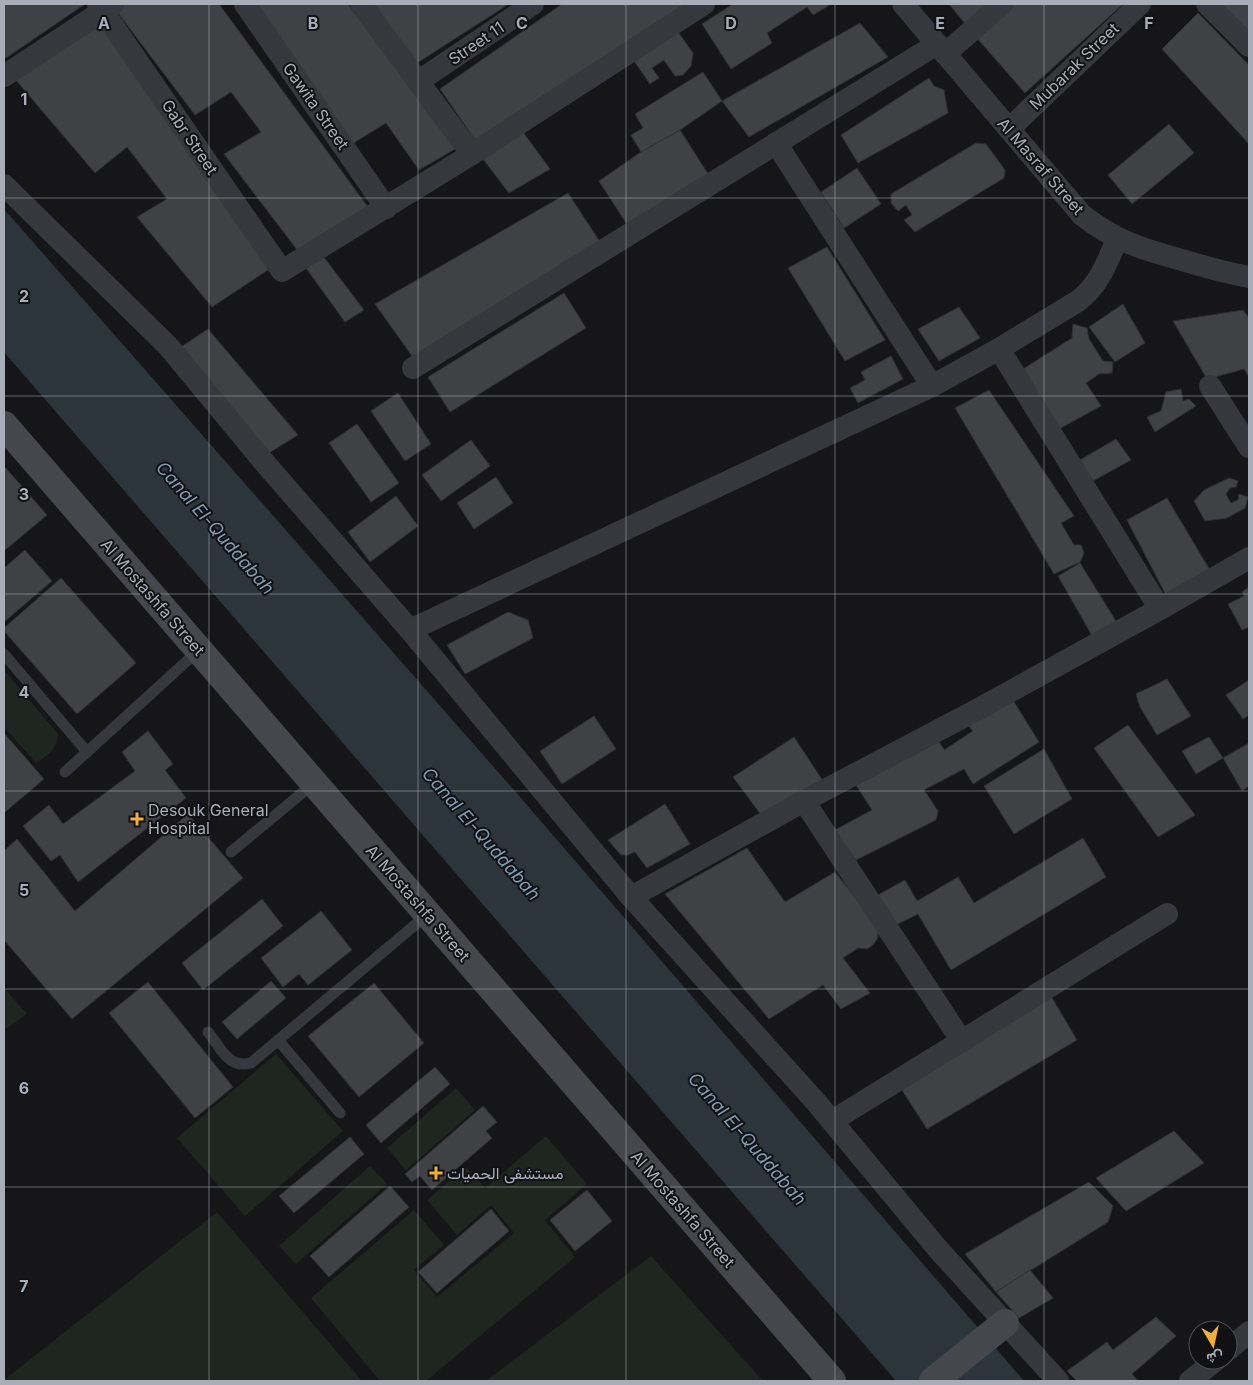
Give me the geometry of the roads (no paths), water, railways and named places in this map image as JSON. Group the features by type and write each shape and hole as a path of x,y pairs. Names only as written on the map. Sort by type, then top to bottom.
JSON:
{"main road":[{"name":"Al Mostashfa Street","path":"7,434 314,782 832,1381"},
{"path":"933,1381 999,1328"}],"street":[{"name":"Gawita Street","path":"245,4 386,208"},
{"path":"362,4 472,154"},
{"name":"Street 11","path":"419,81 533,4"},
{"path":"386,208 704,4"},
{"name":"Al Masraf Street","path":"903,4 1082,215 1105,232 1144,250 1219,271 1249,277"},
{"path":"413,368 776,143 941,49 1002,4"},
{"name":"Mubarak Street","path":"1008,129 1140,4"},
{"path":"1207,4 1249,46"},
{"path":"4,76 105,6"},
{"name":"Gabr Street","path":"105,6 282,271 386,208"},
{"path":"776,143 932,386"},
{"path":"4,185 168,346 264,462 410,630 632,897 832,1121 937,1248 999,1328 1058,1381"},
{"path":"410,630 932,386 999,349 1090,292 1105,268 1118,239"},
{"path":"999,349 1160,609"},
{"path":"1210,386 1249,447"},
{"path":"632,897 804,800 973,712 1249,558"},
{"path":"804,800 962,1040"},
{"path":"832,1121 1167,914"},
{"path":"1238,1341 1249,1332"},
{"path":"1190,1381 1204,1370"}],"lane":[{"path":"66,772 199,650"},
{"path":"4,654 87,752"},
{"path":"231,852 314,782"},
{"path":"208,1032 232,1063 241,1066 250,1063 428,914"},
{"path":"278,1040 340,1112"}],"water":[{"name":"Canal El-Quddabah","path":"4,209 520,797 1024,1381 896,1381 4,352"}],"place":[{"name":"Desouk General Hospital","path":"137,819"},
{"name":"مستشفى الحميات","path":"436,1173"}]}
